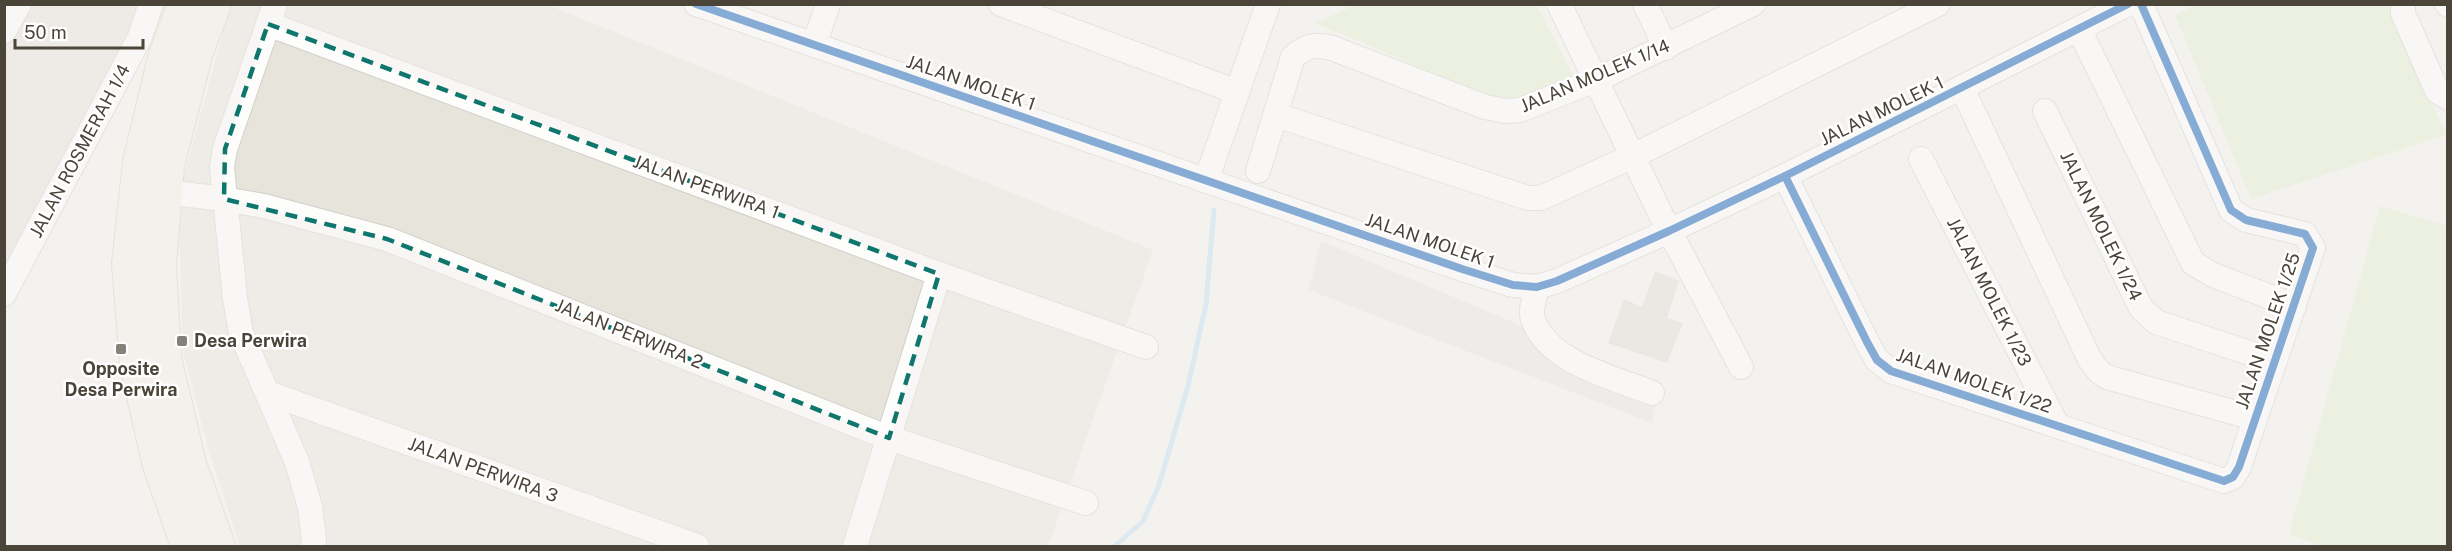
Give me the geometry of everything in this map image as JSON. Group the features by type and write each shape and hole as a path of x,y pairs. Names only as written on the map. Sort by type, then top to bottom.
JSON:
{"main road":[{"path":"184,4 164,58 139,162 128,264 136,365 158,462 187,546"},
{"path":"215,4 196,55 168,166 160,263 165,358 190,464 219,546"}],"street":[{"path":"4,31 19,4"},
{"name":"JALAN ROSMERAH 1/4","path":"4,294 140,37 151,4"},
{"name":"JALAN MOLEK 1","path":"696,4 1482,276 1513,285 1537,287 1669,231 1785,176 1962,88 2084,19 2128,4"},
{"path":"813,45 828,4"},
{"path":"1001,4 1238,92"},
{"path":"1559,4 1669,231 1741,368"},
{"path":"1645,4 1666,48"},
{"path":"1258,171 1276,115 1528,198 1541,198 1633,156 1938,4"},
{"name":"JALAN MOLEK 1/25","path":"2141,4 2231,210 2246,220 2304,234 2310,240 2313,248 2239,467 2233,477 2224,481"},
{"path":"2403,4 2403,13 2437,91 2448,98"},
{"path":"1206,181 1238,92 1262,6"},
{"name":"JALAN MOLEK 1/14","path":"1276,115 1293,57 1303,48 1313,44 1332,48 1485,107 1506,111 1520,110 1596,80 1666,48 1738,8"},
{"path":"272,14 225,149 222,167 224,198 241,333 297,462 310,507 313,546"},
{"name":"JALAN PERWIRA 1","path":"272,14 939,274 1146,347"},
{"path":"2084,19 2193,263 2213,275 2294,306"},
{"path":"1962,88 2096,370 2110,378 2254,418"},
{"name":"JALAN MOLEK 1/24","path":"2045,111 2141,308 2156,322 2274,361"},
{"name":"JALAN MOLEK 1/23","path":"1921,159 2057,425"},
{"name":"JALAN MOLEK 1/22","path":"1785,176 1877,360 1891,371 2224,481"},
{"name":"JALAN PERWIRA 2","path":"165,192 224,198 264,206 387,239 889,438 1086,503"},
{"path":"855,546 939,274"},
{"path":"1537,287 1532,317 1546,342 1570,360 1652,393"},
{"name":"JALAN PERWIRA 3","path":"268,393 697,546"}],"highlighted area":[{"path":"268,24 939,274 889,438 387,239 224,199 225,149"}],"shaded area":[{"path":"5,5 144,5 5,278"},
{"path":"234,5 548,5 1153,250 1048,546 240,546 210,455 183,351 178,197 227,18"},
{"path":"1321,241 1660,384 1652,423 1309,290"}],"green space":[{"path":"1356,5 1537,5 1574,77 1512,106 1315,23"},
{"path":"2196,5 2390,5 2446,135 2251,199 2175,15"},
{"path":"2380,206 2447,226 2447,546 2321,546 2289,534"}],"building":[{"path":"1655,271 1679,281 1667,318 1683,323 1667,363 1608,343 1624,299 1642,307"}],"waterway":[{"path":"1115,546 1143,521 1159,485 1188,386 1206,304 1214,210"}],"cycle path":[{"path":"696,4 1462,269 1513,285 1537,287 1557,281 1669,231 1785,176 2128,4"},
{"path":"1785,176 1867,342 1877,360 1891,371 2224,481 2233,477 2239,467 2313,248 2305,234 2246,220 2231,210 2141,4"}],"place":[{"name":"Desa Perwira","path":"182,341"},
{"name":"Opposite Desa Perwira","path":"121,349"}]}
